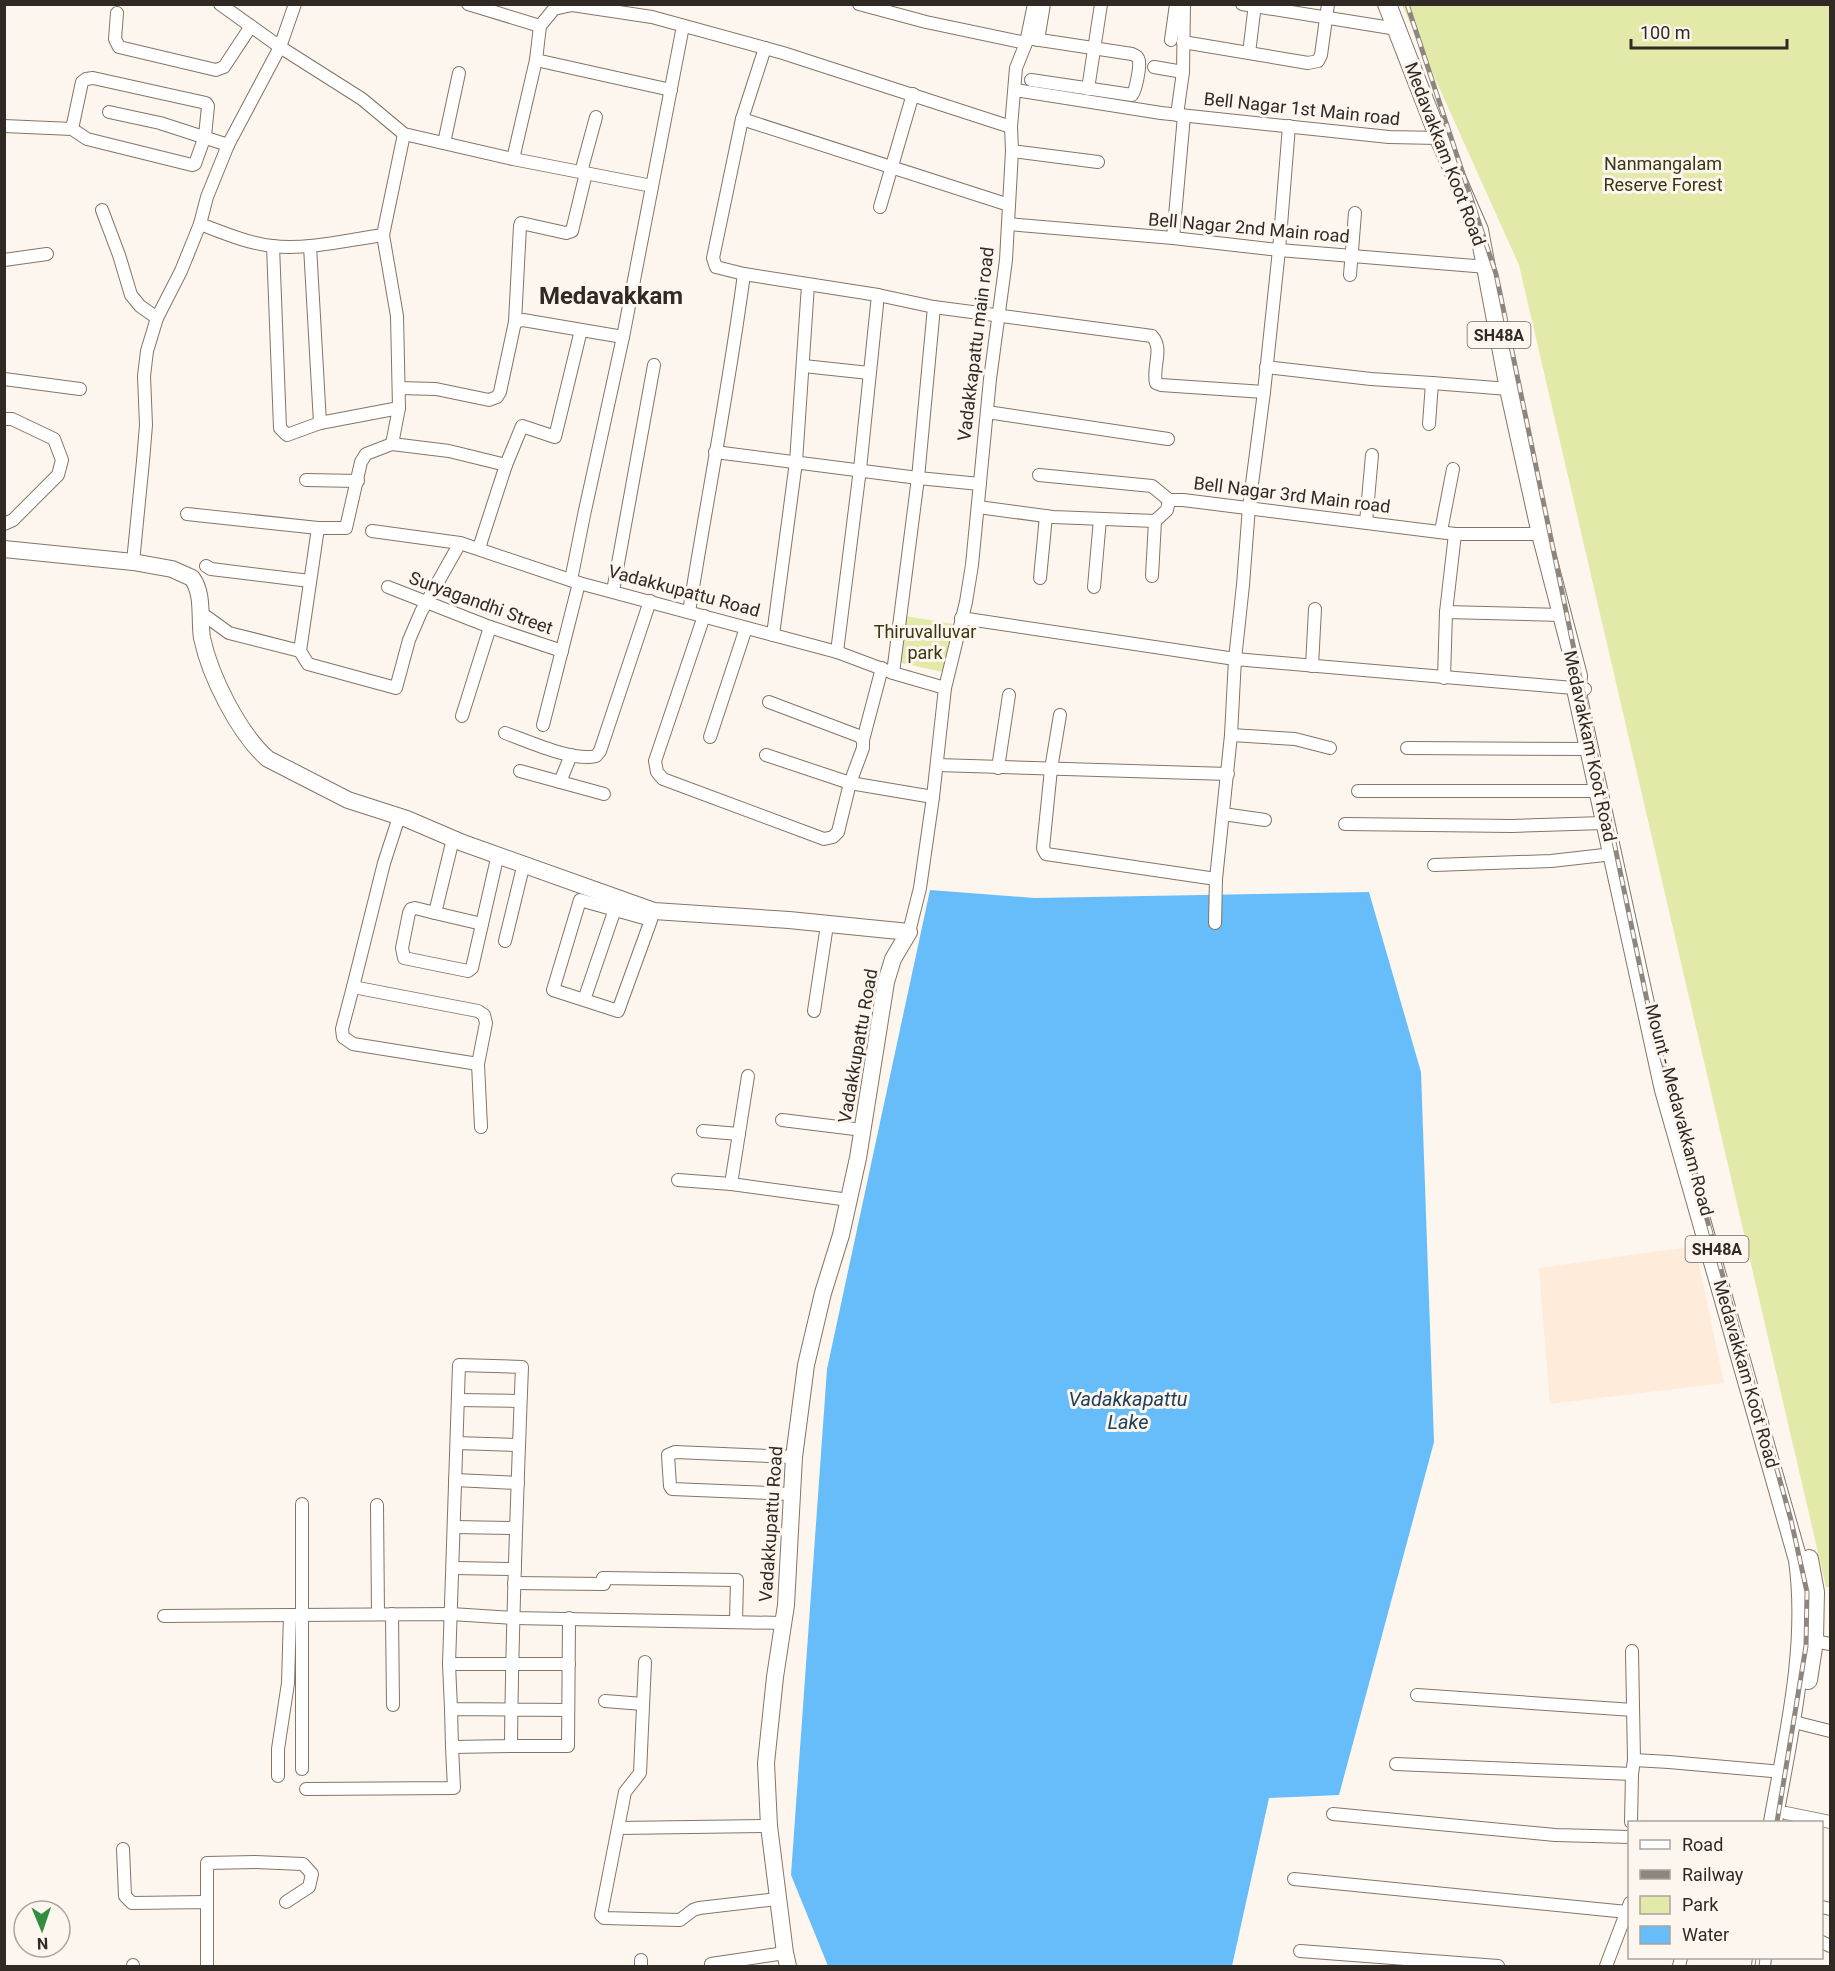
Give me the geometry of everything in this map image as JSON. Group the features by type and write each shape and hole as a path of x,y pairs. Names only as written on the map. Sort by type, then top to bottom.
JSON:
{"main road":[{"name":"Medavakkam Koot Road","path":"1387,4 1439,138 1479,230 1509,389 1541,534 1580,685 1589,749 1664,1090 1798,1560 1801,1586 1795,1722"},
{"name":"Mount - Medavakkam Road","path":"1580,685 1652,1015 1751,1369 1772,1429 1809,1560 1815,1592 1822,1643 1795,1722 1781,1819"},
{"name":"SH48A","path":"1781,1819 1782,1772 1795,1722"}],"street":[{"path":"220,4 280,47 362,99 404,134 513,159 652,186"},
{"path":"133,562 146,425 144,376 147,351 157,318 181,271 200,224 207,197 228,145 280,47 295,4"},
{"path":"468,4 540,27"},
{"path":"859,4 926,22 1030,41 1137,56 1139,61 1136,89 1132,95 1031,80"},
{"name":"Vadakkapattu main road","path":"945,688 966,602 972,565 987,412 1005,270 1016,68 1030,41 1034,4"},
{"path":"1030,41 1044,4"},
{"path":"1088,89 1101,4"},
{"path":"1100,37 1106,4"},
{"path":"1173,238 1183,72 1177,41 1176,4"},
{"path":"1177,41 1184,4"},
{"path":"1177,41 1308,63 1318,61 1321,55 1328,4"},
{"path":"513,159 536,60 540,27 554,9 572,5 653,10 683,26 765,48 1011,127"},
{"path":"1249,53 1251,5 1396,29"},
{"path":"117,13 115,39 118,47 216,70 224,67 251,26"},
{"path":"543,725 562,651 584,515 623,337 683,26"},
{"path":"765,48 742,119 713,258 716,267 744,274 878,295 934,307 1152,336 1158,347 1154,376 1156,383 1264,392"},
{"path":"536,60 671,90"},
{"path":"1154,67 1183,72"},
{"path":"444,143 459,73"},
{"path":"4,126 72,129 87,139 189,165 195,164 205,136 208,108 206,103 93,78 86,79 82,82 72,129"},
{"name":"Bell Nagar 1st Main road","path":"1015,90 1161,113 1389,137 1439,138"},
{"path":"880,207 913,94"},
{"path":"108,112 160,123 228,145"},
{"path":"399,388 436,389 489,400 497,397 515,322 520,226 521,224 566,233 572,231 596,117"},
{"path":"742,119 1009,205"},
{"path":"1215,923 1216,879 1228,774 1235,659 1249,507 1279,250 1289,126"},
{"path":"392,444 399,408 397,316 383,235 404,134"},
{"path":"1012,151 1098,162"},
{"path":"102,210 131,296 140,306 157,318"},
{"path":"1350,275 1356,213"},
{"path":"200,224 246,241 273,246 310,246 383,235"},
{"name":"Bell Nagar 2nd Main road","path":"1008,224 1487,267"},
{"path":"273,246 280,428 287,435 320,423 399,408"},
{"path":"310,246 320,423"},
{"path":"4,260 47,254"},
{"path":"689,612 730,376 744,274"},
{"path":"773,634 796,462 808,285"},
{"path":"837,652 860,470 878,295"},
{"path":"704,616 655,761 657,772 663,779 824,839 833,837 838,832 850,783 863,748 863,740 888,671 918,478 934,307"},
{"path":"515,322 523,320 623,337"},
{"path":"479,548 506,465 522,426 555,437 582,330"},
{"path":"613,591 654,365"},
{"path":"804,366 869,373"},
{"path":"1266,367 1371,379 1509,389"},
{"path":"4,379 80,389"},
{"path":"1429,424 1432,383"},
{"path":"987,412 1168,439"},
{"path":"4,419 12,419 54,439 62,460 58,475 14,520 4,524"},
{"path":"187,514 318,528 346,528 361,462 366,454 392,444 449,452 506,465"},
{"path":"715,452 980,484"},
{"path":"1366,522 1372,455"},
{"path":"1441,531 1453,469"},
{"path":"1039,475 1152,486 1169,500"},
{"path":"306,480 358,481"},
{"name":"Bell Nagar 3rd Main road","path":"1155,521 1167,510 1169,500 1249,507 1455,534 1541,534"},
{"path":"978,507 1046,516 1155,521 1152,576"},
{"path":"1040,578 1046,516"},
{"path":"1094,587 1100,519"},
{"path":"318,528 300,651 308,664 396,688 409,640 425,602 460,543"},
{"name":"Vadakkupattu Road","path":"372,531 460,543 479,548 575,581 837,652 888,671 945,688 920,888 909,932 893,959 886,982 863,1130 849,1200 806,1365 794,1457 786,1605 766,1763 769,1826 787,1960"},
{"path":"1444,678 1446,612 1455,534"},
{"path":"4,549 172,568 192,578 198,592 202,637 216,676 240,727 257,750 280,767 348,800 524,863 582,892 653,915 789,920 909,932"},
{"path":"206,566 211,569 310,581"},
{"name":"Suryagandhi Street","path":"388,587 490,627 562,651"},
{"path":"505,733 570,755 586,759 596,756 600,751 650,601"},
{"path":"1312,666 1315,609"},
{"path":"200,612 229,633 300,651"},
{"path":"1446,612 1562,615"},
{"path":"961,618 1235,659 1444,678 1580,685"},
{"path":"462,716 490,627"},
{"path":"710,737 746,628"},
{"path":"998,768 1009,695"},
{"path":"769,702 859,736 863,740"},
{"path":"1060,715 1051,769 1043,848 1046,854 1216,879"},
{"path":"1231,735 1295,739 1330,748"},
{"path":"1407,748 1589,749"},
{"path":"560,782 570,755"},
{"path":"766,755 850,783 933,797"},
{"path":"937,765 1228,774"},
{"path":"520,771 604,794"},
{"path":"1358,791 1599,791"},
{"path":"1223,814 1264,820"},
{"path":"399,817 384,863 342,1029 343,1037 352,1044 478,1064"},
{"path":"1345,824 1512,826 1605,823"},
{"path":"435,914 453,839"},
{"path":"482,924 415,908 411,909 402,948 404,958 468,971 474,965 498,854"},
{"path":"1434,865 1551,861 1613,854"},
{"path":"505,941 524,863"},
{"path":"582,892 553,990 618,1011 653,915"},
{"path":"584,1000 617,903"},
{"path":"814,1011 827,925"},
{"path":"353,987 478,1011 484,1015 486,1023 478,1064 481,1127"},
{"path":"731,1184 748,1076"},
{"path":"782,1120 863,1130"},
{"path":"703,1131 739,1134"},
{"path":"678,1180 731,1184 849,1200"},
{"path":"306,1789 454,1788 449,1664 459,1365 522,1367 511,1746"},
{"path":"458,1400 520,1401"},
{"path":"457,1443 519,1445"},
{"path":"792,1494 672,1489 668,1455 675,1452 794,1457"},
{"path":"455,1480 518,1483"},
{"path":"278,1776 278,1749 296,1615 302,1504"},
{"path":"377,1505 378,1614"},
{"path":"454,1527 516,1528"},
{"path":"453,1568 515,1569"},
{"path":"514,1582 604,1584 603,1578 737,1580 736,1622"},
{"path":"392,1614 393,1705"},
{"path":"164,1616 451,1614 783,1623"},
{"path":"296,1615 302,1769"},
{"path":"452,1747 568,1746 569,1618"},
{"path":"1631,1821 1634,1760 1632,1651"},
{"path":"645,1662 639,1773 626,1792 601,1915 603,1918 680,1920 699,1908 777,1899"},
{"path":"449,1664 569,1664"},
{"path":"1417,1695 1633,1710"},
{"path":"604,1701 643,1704"},
{"path":"451,1709 568,1710"},
{"path":"1795,1722 1830,1731"},
{"path":"1634,1760 1782,1772"},
{"path":"1396,1764 1632,1774"},
{"path":"1333,1814 1555,1835 1628,1838"},
{"path":"1781,1819 1814,1821"},
{"path":"618,1828 769,1826"},
{"path":"123,1849 125,1896 132,1903 207,1902"},
{"path":"207,1966 207,1863 303,1864 312,1874 309,1887 286,1902"},
{"path":"1294,1879 1628,1908 1606,1966"},
{"path":"1300,1951 1498,1966"},
{"path":"711,1964 787,1960"}],"shaded area":[{"path":"1695,1246 1724,1383 1550,1404 1539,1268"}],"green space":[{"name":"Nanmangalam Reserve Forest","path":"1402,5 1830,5 1830,1587 1826,1587 1519,265"},
{"name":"Thiruvalluvar park","path":"905,616 953,624 943,672 901,663"}],"water":[{"name":"Vadakkapattu Lake","path":"930,890 1035,898 1369,892 1421,1072 1434,1442 1339,1795 1269,1798 1232,1966 828,1966 791,1875 827,1369"}],"railway":[{"path":"1407,4 1496,274 1650,1015 1791,1520 1807,1592 1806,1646 1777,1821"},
{"path":"1757,1966 1758,1959"}],"district":[{"name":"Medavakkam","path":"611,296"}]}
